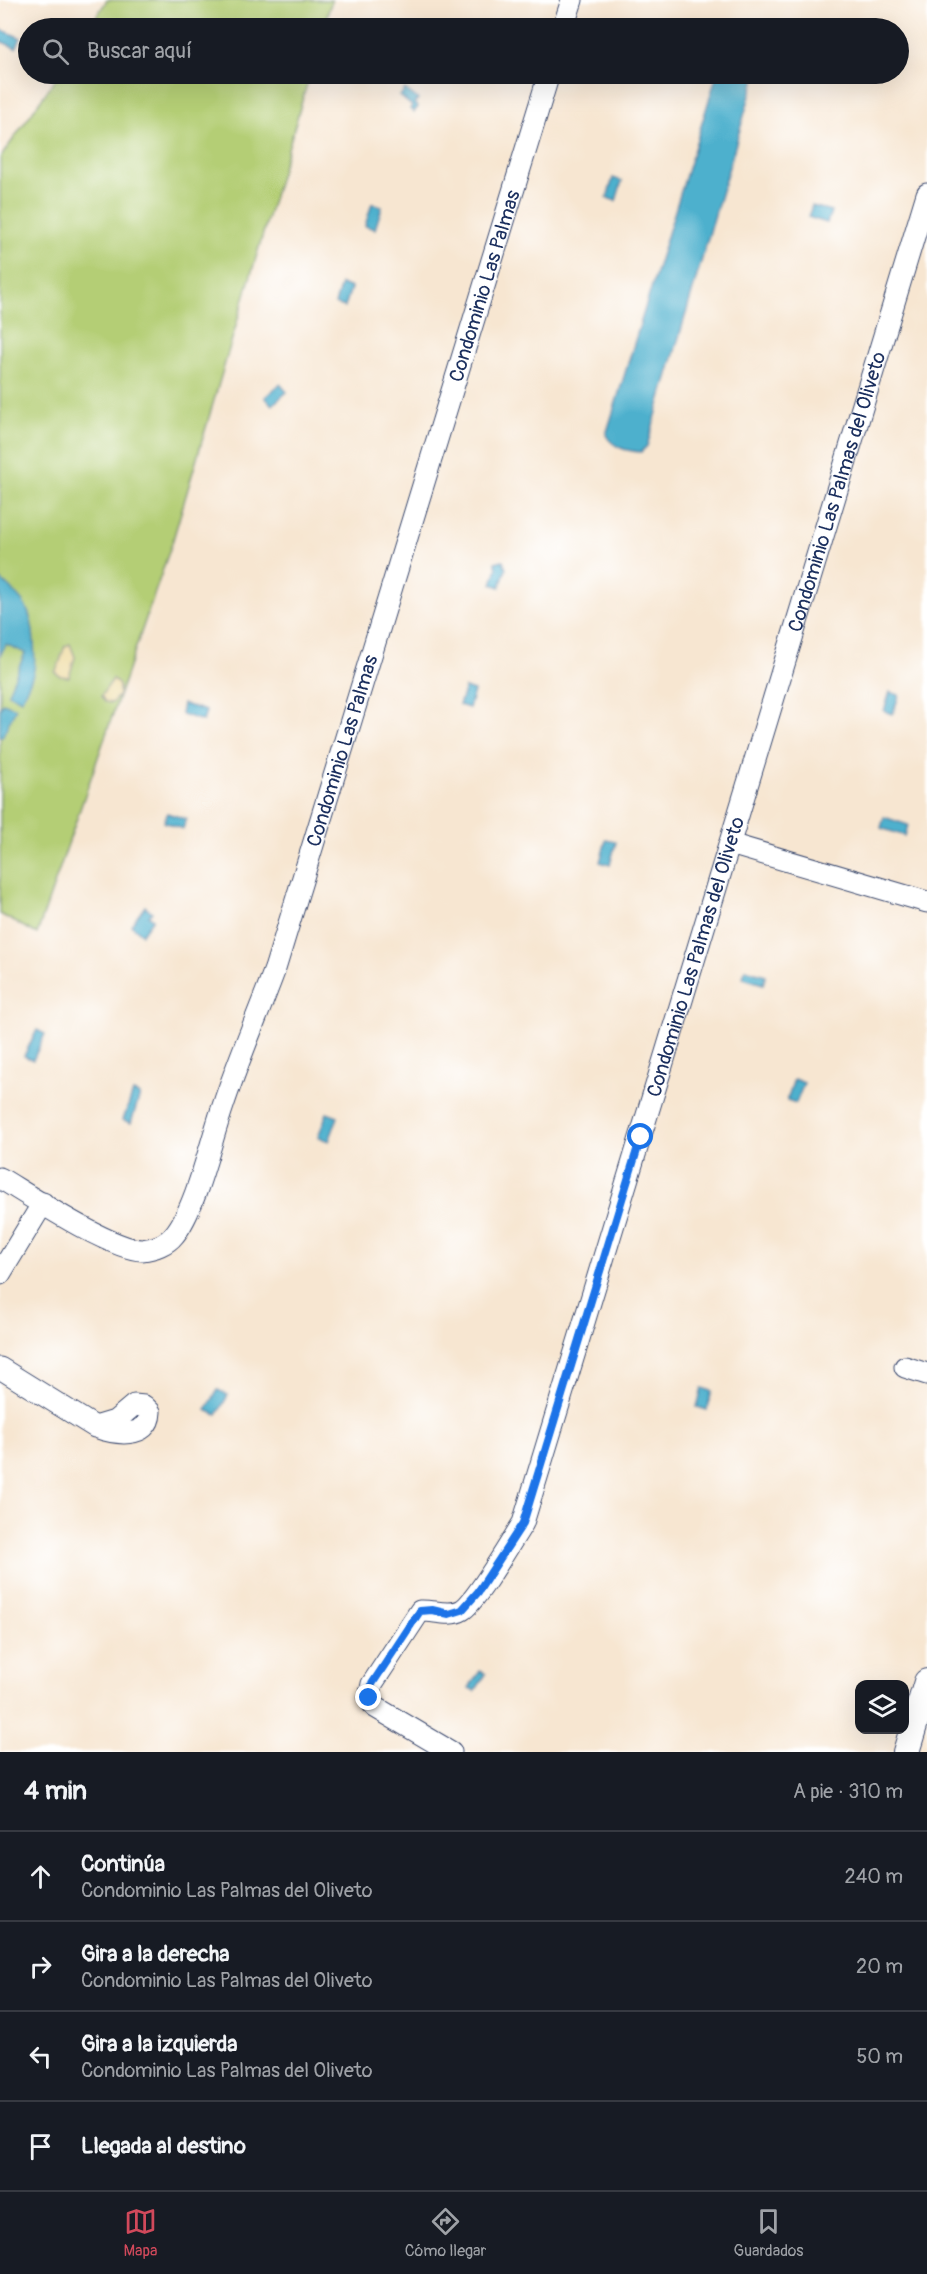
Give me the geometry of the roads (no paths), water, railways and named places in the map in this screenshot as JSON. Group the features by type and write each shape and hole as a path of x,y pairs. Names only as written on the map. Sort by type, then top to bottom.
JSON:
{"main road":[{"path":"906,1752 927,1682"}],"street":[{"path":"566,18 572,0"},
{"name":"Condominio Las Palmas","path":"0,1178 126,1248 142,1250 161,1245 170,1239 179,1228 191,1204 224,1104 275,969 546,84"},
{"name":"Condominio Las Palmas del Oliveto","path":"451,1752 375,1707 369,1698 372,1684 420,1611 432,1610 449,1614 462,1610 478,1592 523,1523 927,194"},
{"path":"730,844 927,902"},
{"path":"0,1274 43,1203"},
{"path":"905,1367 927,1374"},
{"path":"0,1368 95,1427"}],"water":[{"path":"0,29 18,37 16,48 0,41"},
{"path":"714,84 753,84 647,446 641,452 626,450 612,443 606,435"},
{"path":"405,89 418,99 414,103 418,107 414,112 410,109 412,106 400,96"},
{"path":"613,178 622,181 616,201 607,198"},
{"path":"372,203 382,207 375,229 365,226"},
{"path":"812,206 831,211 827,223 808,217"},
{"path":"341,284 351,288 345,307 335,304"},
{"path":"280,384 287,392 272,405 265,397"},
{"path":"503,560 506,569 500,587 492,584 497,568 495,562"},
{"path":"0,579 21,599 29,613 33,631 34,672 21,700 8,693 25,653 6,644 0,656"},
{"path":"465,688 474,691 469,708 459,705"},
{"path":"890,692 899,695 893,714 884,711"},
{"path":"3,703 16,708 2,737 0,736 0,709"},
{"path":"183,704 206,711 203,721 181,714"},
{"path":"167,813 186,819 183,829 164,822"},
{"path":"884,817 908,825 905,836 881,828"},
{"path":"606,840 616,842 610,865 600,862"},
{"path":"145,906 152,912 149,916 153,919 142,934 131,925"},
{"path":"745,969 766,975 763,984 743,978"},
{"path":"37,1030 45,1034 33,1060 24,1056"},
{"path":"794,1079 804,1083 796,1103 787,1100"},
{"path":"133,1092 140,1095 131,1123 123,1120"},
{"path":"327,1113 338,1117 329,1141 318,1137"},
{"path":"702,1388 712,1391 707,1410 697,1407"},
{"path":"218,1390 228,1395 217,1415 206,1410"},
{"path":"480,1671 486,1674 475,1691 469,1688"}]}
